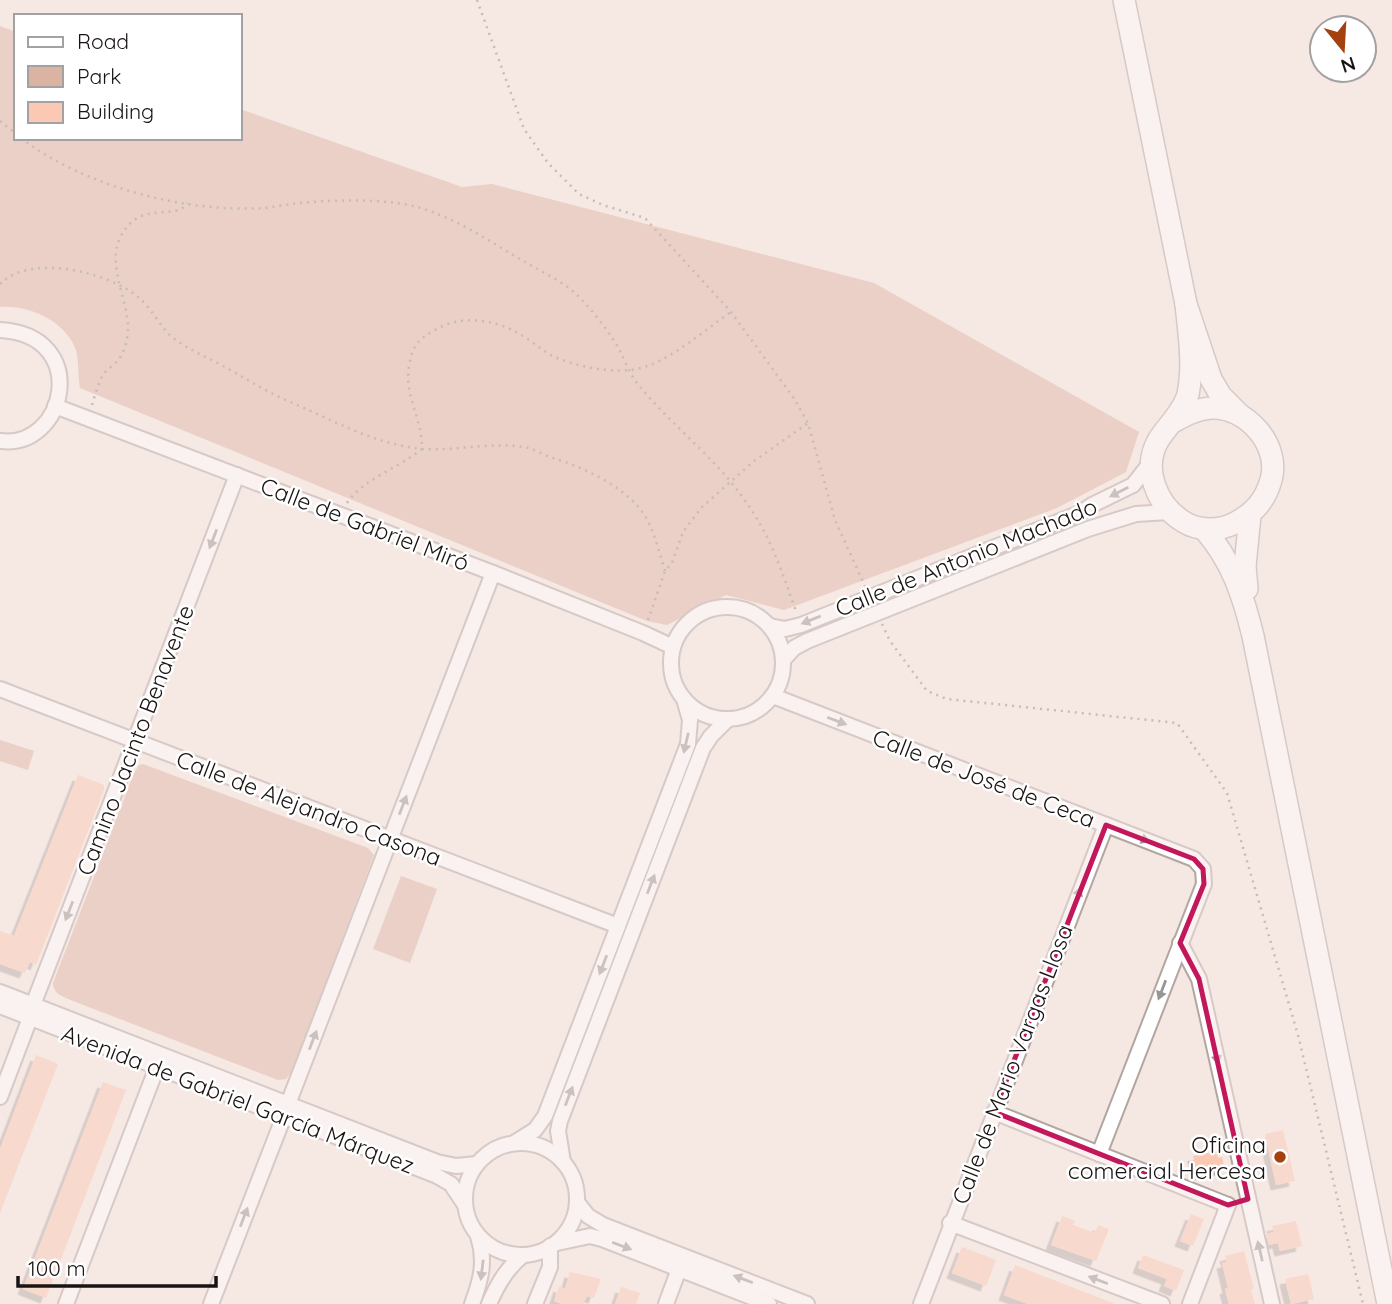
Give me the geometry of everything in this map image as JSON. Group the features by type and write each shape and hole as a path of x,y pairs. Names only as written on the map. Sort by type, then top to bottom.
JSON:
{"main road":[{"path":"1124,0 1186,304 1191,362 1187,399 1157,442 1151,462 1154,489 1169,512 1187,524 1204,529 1227,527 1250,515 1266,496 1272,474 1269,447 1257,429 1221,396 1212,379 1186,304"},
{"path":"1171,424 1189,413 1210,408 1224,409 1240,415"},
{"path":"1250,515 1245,566 1253,636 1388,1304"},
{"path":"1204,529 1220,547 1234,573 1253,636"}],"street":[{"path":"0,330 30,335 47,348 60,377 60,394 51,417 39,430 18,440 2,443"},
{"name":"Calle de Gabriel Miró","path":"55,406 493,573 643,633 673,648"},
{"name":"Calle de Antonio Machado","path":"770,626 785,629 801,625 1080,513 1133,485 1151,462"},
{"name":"Camino Jacinto Benavente","path":"0,1097 237,475"},
{"name":"Calle de Antonio Machado","path":"784,659 794,648 807,641 1088,529 1136,514 1169,512"},
{"path":"211,1304 493,573"},
{"path":"720,607 741,608 770,626 778,637 784,659 783,671 773,696 762,707 741,718 710,717 692,708 676,688 671,669 673,648 683,628 701,613 720,607"},
{"name":"Calle de Alejandro Casona","path":"0,689 618,926"},
{"name":"Calle de José de Ceca","path":"773,696 1194,859 1203,869 1204,884 1180,943"},
{"path":"684,699 690,720 688,744 545,1116 535,1130 514,1143 495,1149 477,1164 467,1184 465,1205 470,1224 478,1235 486,1244 503,1253 522,1256 535,1254 553,1245 590,1236 769,1304"},
{"path":"563,1162 558,1131 560,1121 703,748 728,719"},
{"name":"Calle de Mario Vargas Llosa","path":"921,1304 950,1223 1106,825"},
{"path":"1099,1154 1180,943"},
{"path":"1180,943 1199,979 1272,1304"},
{"name":"Avenida de Gabriel García Márquez","path":"0,992 32,1012 157,1068 437,1162 456,1166 477,1164"},
{"name":"Avenida de Gabriel García Márquez","path":"0,1006 32,1012 286,1110 435,1175 451,1184 465,1205"},
{"path":"66,1304 157,1068"},
{"path":"994,1112 1228,1205 1248,1199"},
{"path":"514,1143 547,1149 563,1162 577,1191 577,1202 568,1230 553,1245 550,1266 535,1304"},
{"path":"577,1202 588,1216 603,1225 807,1304"},
{"path":"1190,1304 1228,1205"},
{"path":"950,1223 1162,1304"},
{"path":"472,1304 484,1265 478,1235"},
{"path":"489,1304 506,1271 522,1256"},
{"path":"666,1304 679,1269"}],"path":[{"path":"477,0 524,129 548,163 579,194 603,205 645,218 731,312 793,397 808,423 835,520 870,596"},
{"path":"0,121 14,132"},
{"path":"24,140 51,160 76,171 142,193 188,203 223,208 256,208 377,201 423,208 470,230 542,271 581,297 613,340 636,382 730,481 760,524 779,560 801,625"},
{"path":"91,405 104,373 118,359 127,344 128,324 115,264 117,248 125,228 139,215 184,209 188,203"},
{"path":"0,284 18,272 63,268 91,274 119,285 139,297 171,337 244,380 367,438 422,449 525,447 576,464 636,504 655,538 665,571"},
{"path":"422,449 422,431 407,382 410,360 414,345 441,326 467,320 482,320 525,337 543,351 559,358 586,367 629,370 646,367 661,360 731,312"},
{"path":"643,633 665,571 672,563 683,532 701,508 754,461 808,423"},
{"path":"346,505 353,494 363,486 422,449"},
{"path":"877,613 890,641 927,691 947,699 1177,723 1227,793 1298,1035 1363,1304"}],"highlighted area":[{"path":"1106,825 1194,859 1203,869 1204,884 1180,943 1199,979 1248,1199 1228,1205 994,1112"}],"green space":[{"path":"0,26 14,31 14,140 242,140 242,110 462,187 492,184 874,283 1139,432 1126,472 1057,508 784,610 726,595 667,625 647,621 80,388 76,350 64,331 45,316 22,308 0,307"},
{"path":"0,740 34,751 28,770 0,761"},
{"path":"143,764 368,848 374,855 293,1070 286,1079 278,1080 68,999 54,989 53,983 134,773 139,765"},
{"path":"401,876 437,889 410,963 373,949"}],"building":[{"path":"78,775 104,785 104,790 36,965 30,962 25,973 0,964 0,931 14,936"},
{"path":"36,1055 58,1064 0,1213 0,1149"},
{"path":"103,1082 126,1090 46,1298 23,1289"},
{"name":"Oficina comercial Hercesa","path":"1283,1130 1295,1181 1276,1185 1265,1134"},
{"path":"1217,1151 1218,1158 1222,1157 1225,1169 1198,1175 1193,1156"},
{"path":"1191,1214 1204,1219 1193,1246 1180,1241"},
{"path":"1062,1216 1075,1221 1073,1225 1095,1233 1098,1225 1109,1229 1096,1261 1051,1245"},
{"path":"1296,1221 1302,1246 1280,1251 1278,1243 1269,1245 1266,1234 1274,1232 1272,1226"},
{"path":"962,1247 996,1260 986,1286 952,1273"},
{"path":"1244,1251 1255,1304 1229,1304 1222,1263 1227,1262 1225,1256"},
{"path":"1143,1255 1184,1270 1176,1291 1164,1286 1167,1279 1138,1268"},
{"path":"1015,1265 1113,1304 1028,1304 1004,1295"},
{"path":"570,1272 601,1279 594,1298 587,1296 583,1304 562,1304 554,1301 559,1286 565,1289"},
{"path":"1308,1274 1314,1299 1291,1304 1285,1279"},
{"path":"621,1287 640,1293 636,1304 615,1304"}],"place":[{"name":"Oficina comercial Hercesa","path":"1280,1157"}]}
